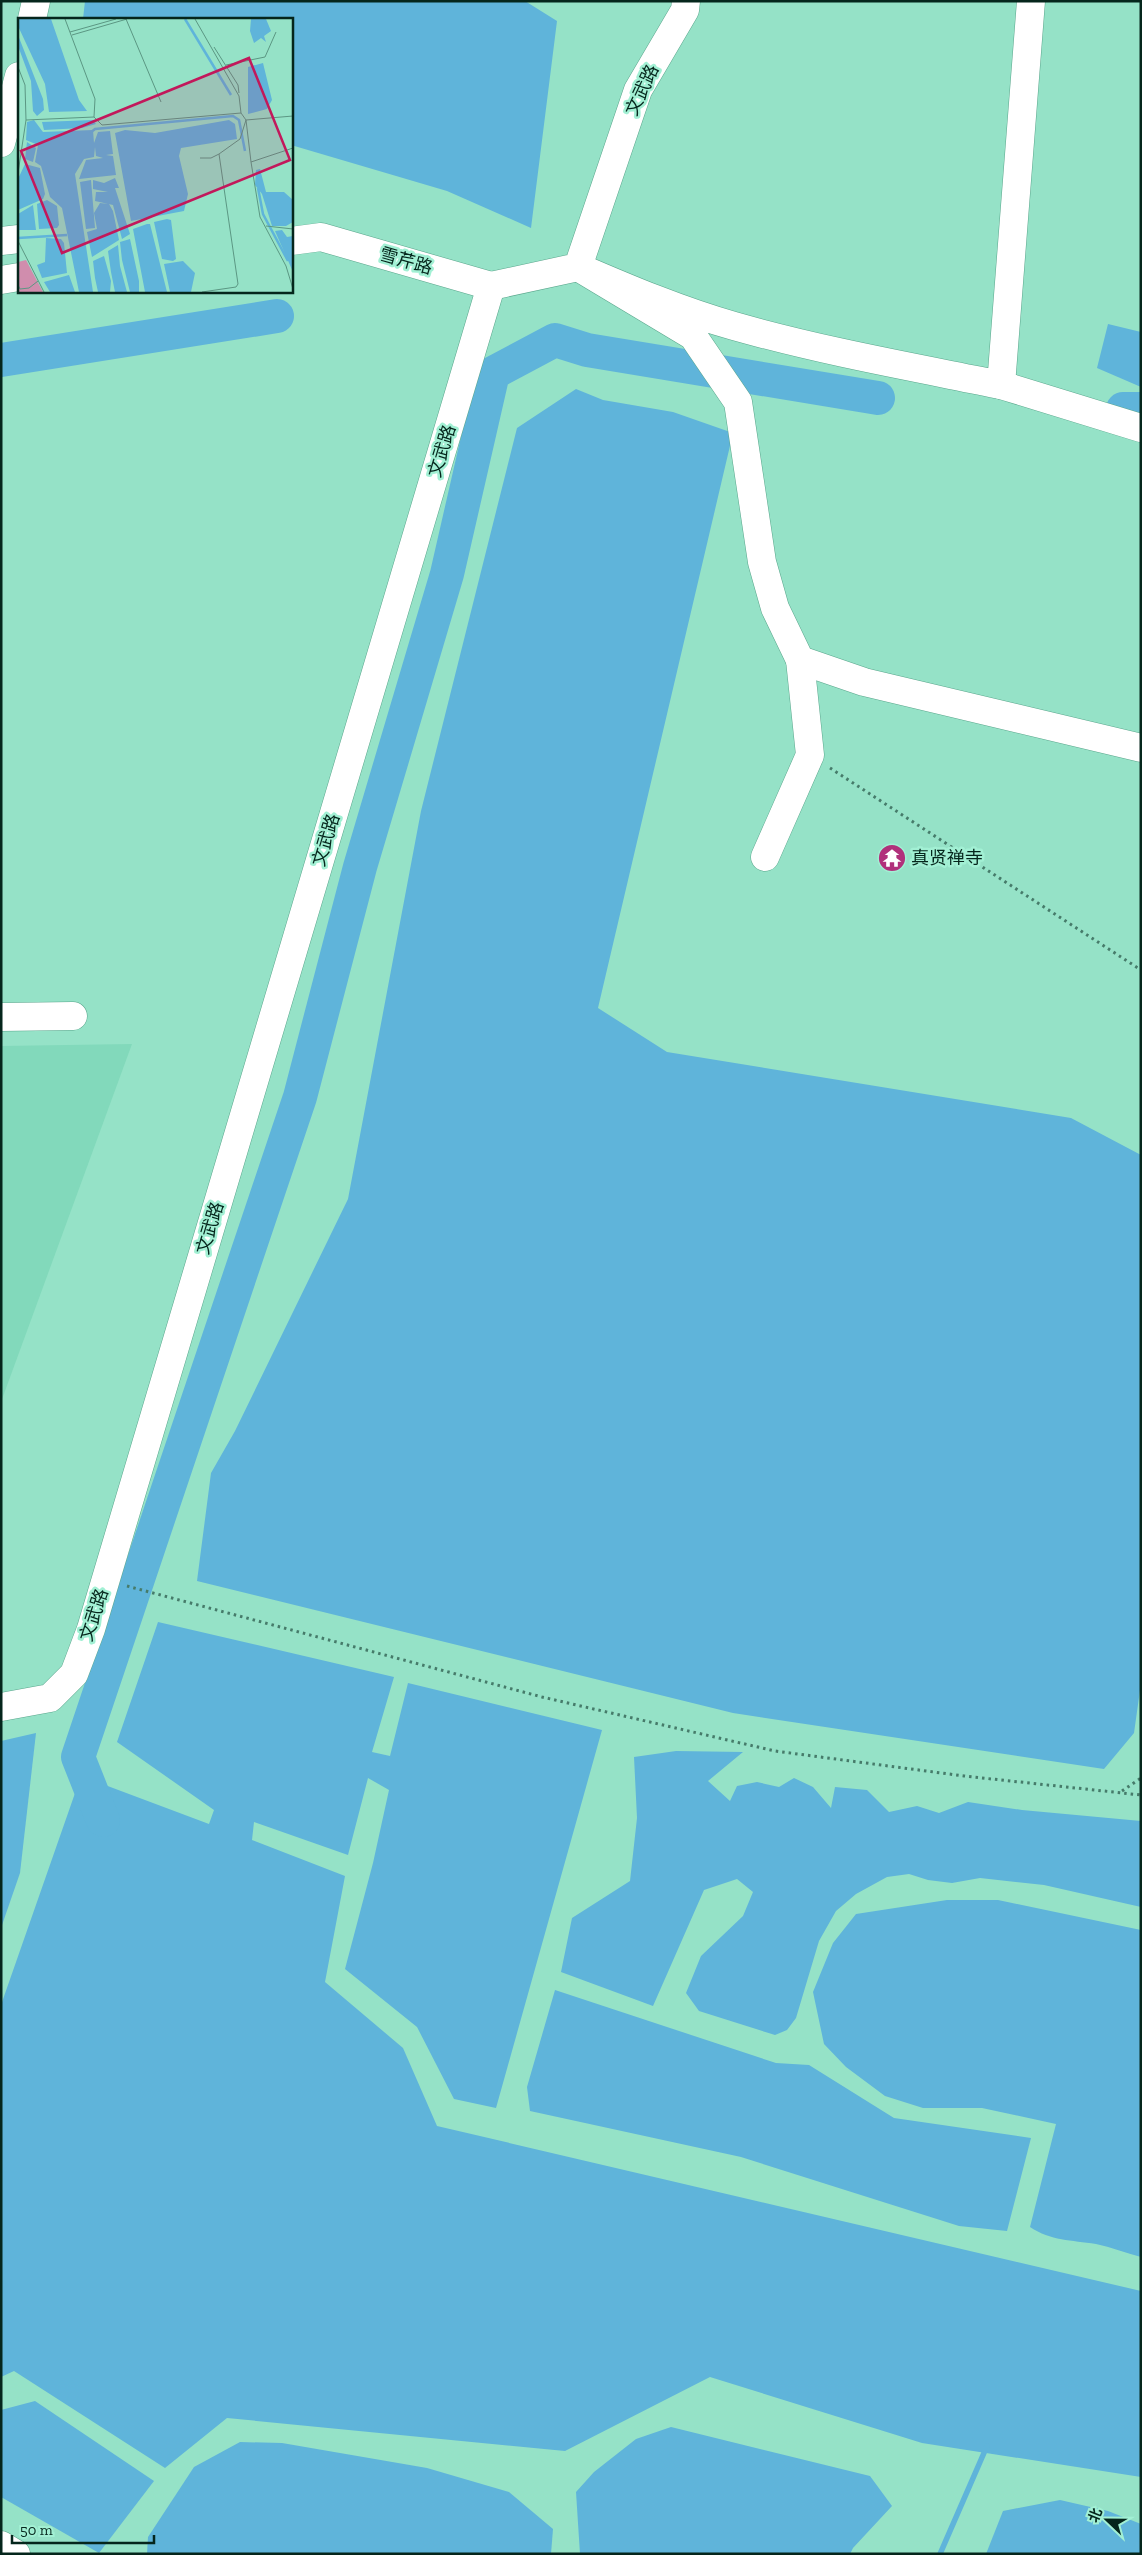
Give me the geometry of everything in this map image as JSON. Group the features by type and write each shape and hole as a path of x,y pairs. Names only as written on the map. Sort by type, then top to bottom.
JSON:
{"street":[{"path":"32,18 36,1"},
{"name":"文武路","path":"578,267 638,90 685,10 686,1"},
{"path":"1002,385 1031,1"},
{"path":"1,143 18,80"},
{"name":"雪芹路","path":"292,230 492,286"},
{"name":"雪芹路","path":"292,241 321,237"},
{"path":"1,241 18,239"},
{"path":"578,267 693,336 738,402 762,562 775,608 800,660 810,755 765,857"},
{"path":"492,286 578,267 622,286 733,326 927,371 1002,385 1141,428"},
{"path":"1,280 18,277"},
{"name":"文武路","path":"1,1707 50,1698 74,1674 90,1629 492,286"},
{"path":"800,660 864,682 1141,748"},
{"path":"1,1017 73,1016"},
{"path":"1,2546 16,2554"}],"path":[{"path":"810,755 1141,970"},
{"path":"124,1586 542,1697 775,1750 964,1776 1141,1795"},
{"path":"1122,1792 1141,1778"}],"shaded area":[{"path":"132,1044 1,1402 1,1046"}],"water":[{"path":"85,1 525,1 557,21 531,228 447,191 292,145 292,18 83,18"},
{"path":"1108,324 1141,332 1141,387 1097,368"},
{"path":"576,389 603,400 673,412 733,433 598,1008 667,1052 1071,1118 1141,1155 1141,1683 1134,1733 1104,1769 733,1713 197,1581 211,1473 235,1431 348,1199 421,811 517,428"},
{"path":"158,1622 394,1677 372,1752 390,1756 408,1683 602,1730 496,2108 454,2099 417,2027 345,1969 373,1863 389,1790 368,1778 348,1855 254,1822 252,1840 345,1876 325,1982 403,2048 437,2126 1141,2291 1141,2477 922,2443 710,2377 565,2451 227,2418 165,2468 14,2371 1,2377 1,2005 81,1776 209,1824 214,1810 117,1742"},
{"path":"36,1733 20,1873 1,1928 1,1741"},
{"path":"676,1751 743,1752 708,1781 730,1801 737,1786 757,1782 779,1787 794,1778 813,1787 831,1808 835,1787 867,1790 889,1812 917,1806 939,1813 968,1802 1022,1810 1141,1821 1141,1907 1044,1885 980,1878 952,1883 928,1880 909,1874 887,1877 856,1894 836,1911 819,1941 796,2018 787,2030 775,2035 699,2011 686,1993 701,1956 743,1916 753,1892 737,1879 704,1890 653,2006 561,1972 572,1918 630,1881 637,1818 634,1757"},
{"path":"947,1900 998,1900 1141,1930 1141,2257 1096,2244 1070,2241 1046,2235 1030,2227 1056,2124 982,2108 923,2108 885,2096 846,2067 824,2044 813,1992 833,1943 856,1914"},
{"path":"555,1990 776,2063 809,2065 894,2118 1031,2138 1007,2231 959,2226 741,2157 530,2111 527,2087"},
{"path":"35,2401 154,2481 99,2553 1,2497 1,2410"},
{"path":"671,2427 870,2476 892,2506 853,2548 850,2554 580,2554 576,2492 594,2472 636,2439"},
{"path":"240,2442 282,2443 427,2468 509,2492 553,2529 551,2554 147,2554 148,2537 194,2467"},
{"path":"1060,2500 1108,2511 1141,2524 1141,2554 986,2554 1003,2511"}],"waterway":[{"path":"1,360 277,316"},
{"path":"103,1820 78,1757 300,1097 360,867 447,574 493,373 555,340 587,350 878,398"},
{"path":"1123,409 1141,409"},
{"path":"940,2554 987,2446"}],"place":[{"name":"真贤禅寺","path":"892,858"}]}
